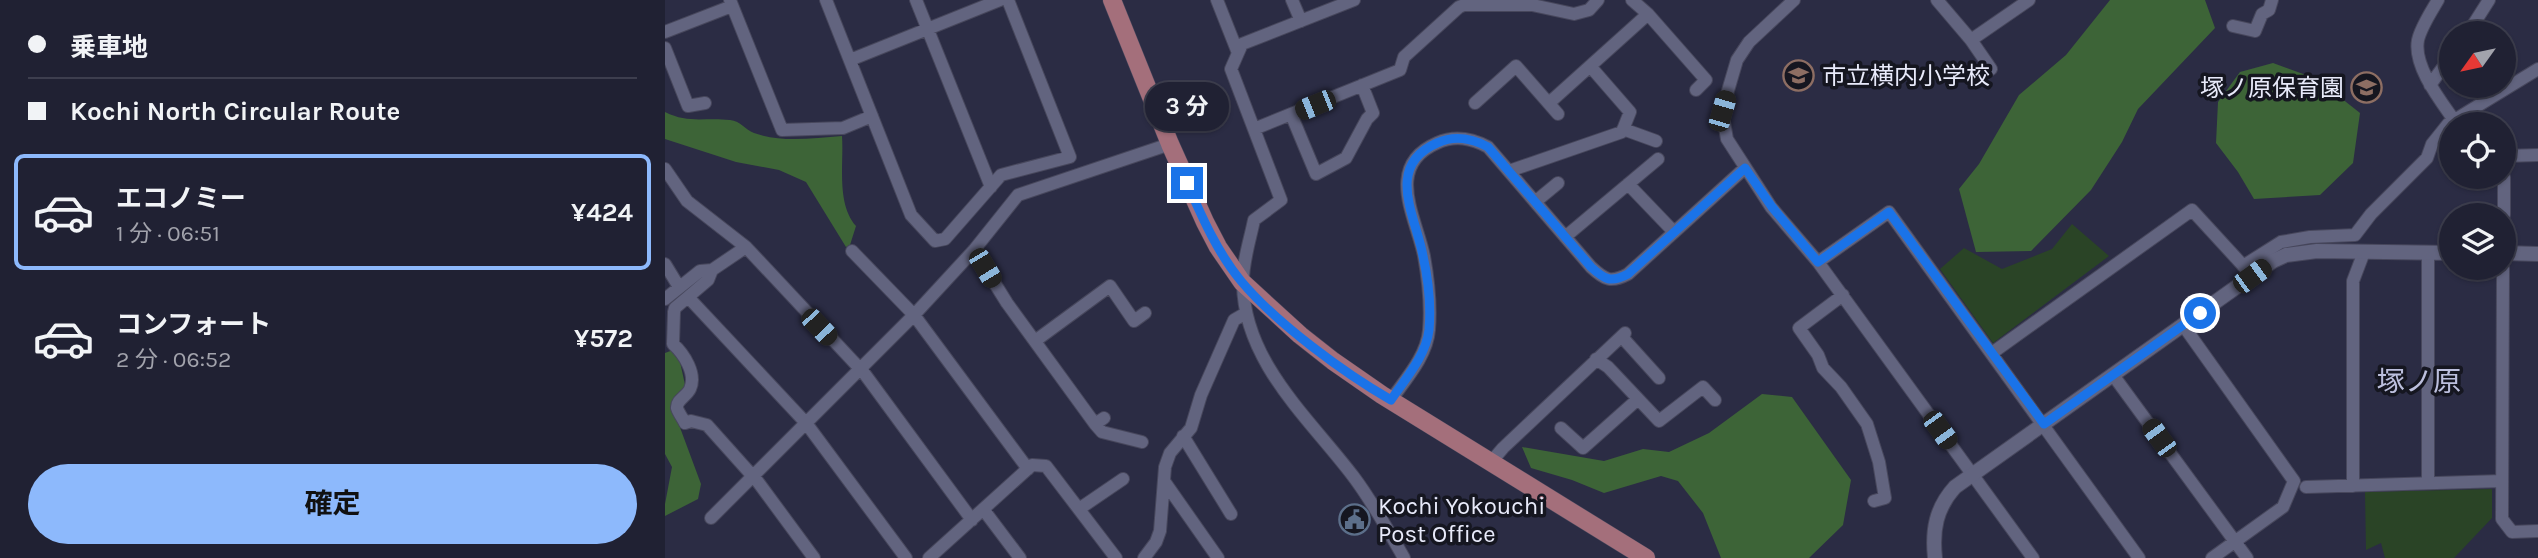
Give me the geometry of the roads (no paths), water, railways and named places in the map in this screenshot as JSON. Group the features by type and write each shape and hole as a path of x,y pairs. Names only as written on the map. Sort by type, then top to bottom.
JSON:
{"main road":[{"path":"1112,0 1170,144 1209,231 1242,282 1268,308 1333,362 1646,558"}],"street":[{"path":"825,0 911,215 935,241 945,239 1001,175 1070,157 1008,0"},
{"path":"916,0 991,187"},
{"path":"850,60 1000,0"},
{"path":"1217,0 1238,53"},
{"path":"1292,0 1301,21"},
{"path":"1354,0 1242,44 1231,69 1281,200 1254,220 1242,282 1257,347 1287,395 1355,478 1404,558"},
{"path":"1254,129 1400,70 1404,57 1459,7 1532,5 1574,14 1589,10 1598,0"},
{"path":"1632,0 1648,14 1706,80 1696,90"},
{"path":"1794,0 1749,42 1737,60 1722,111 1727,139 1772,207 1843,295 2033,558"},
{"path":"1937,0 1971,40 1991,69"},
{"path":"1971,40 2029,0"},
{"path":"2233,26 2255,31 2262,14 2269,10 2272,0"},
{"path":"2438,0 2417,45 2430,85 2449,112"},
{"path":"2476,21 2489,0"},
{"path":"665,32 731,3 782,130 843,128 872,116"},
{"path":"1549,103 1648,14"},
{"path":"665,48 688,106 705,103"},
{"path":"1509,171 1622,132 1630,112 1590,65"},
{"path":"1475,103 1516,66 1558,114"},
{"path":"2467,112 2538,69"},
{"path":"2430,85 2439,73"},
{"path":"1291,114 1316,174 1346,158 1373,113 1362,85"},
{"path":"1623,129 1656,141"},
{"path":"1935,558 1935,523 1940,508 1955,487 2183,325 2281,242 2310,237 2355,235 2371,214 2427,158 2439,133"},
{"path":"1391,400 1424,350 1429,332 1424,259 1406,192 1409,173 1415,161 1431,146 1462,138 1475,140 1488,147 1598,274 1617,280 1628,274 1745,168"},
{"path":"711,518 914,315 974,250 1018,195 1170,144"},
{"path":"2516,156 2538,155"},
{"path":"1565,237 1658,159"},
{"path":"665,169 687,201 746,247 860,369 972,520"},
{"path":"1535,202 1558,183"},
{"path":"1628,184 1674,232"},
{"path":"1992,353 2192,210 2248,271"},
{"path":"1818,262 1889,212 2139,558"},
{"path":"665,299 699,271 712,270 746,247"},
{"path":"974,250 1007,303 1100,421 1102,432 1142,442"},
{"path":"852,251 914,315 1028,469"},
{"path":"2248,271 2286,255 2317,251 2439,252"},
{"path":"2353,485 2353,281 2364,252"},
{"path":"2428,252 2428,483"},
{"path":"2516,253 2538,254"},
{"path":"665,264 679,287"},
{"path":"712,270 708,280 675,309 673,344 683,354 692,378 690,389 677,408 685,423 691,421 707,425 753,476 814,558"},
{"path":"2503,280 2502,519 2512,531 2538,531"},
{"path":"1035,341 1110,286 1134,321 1145,313"},
{"path":"1843,295 1799,328 1818,355 1823,368 1841,387 1867,424 1879,462 1885,498 1874,501"},
{"path":"688,297 807,423 906,558"},
{"path":"1145,558 1160,531 1165,467 1170,453 1191,428 1201,395 1234,320 1247,313"},
{"path":"2183,325 2294,481 2283,507 2212,558"},
{"path":"1491,462 1623,335 1658,378"},
{"path":"1596,359 1608,367 1659,421 1703,387 1714,400"},
{"path":"2113,375 2247,558"},
{"path":"1561,428 1583,448 1638,398"},
{"path":"1183,436 1231,514"},
{"path":"929,558 1033,465 1046,466 1116,558"},
{"path":"1079,509 1123,479"},
{"path":"1164,481 1218,558"},
{"path":"2305,487 2502,481"},
{"path":"983,509 1020,558"}],"place":[{"name":"市立横内小学校","path":"1799,76"},
{"name":"塚ノ原保育園","path":"2367,88"},
{"name":"Kochi Yokouchi Post Office","path":"1355,520"}],"district":[{"name":"塚ノ原","path":"2419,381"}]}
